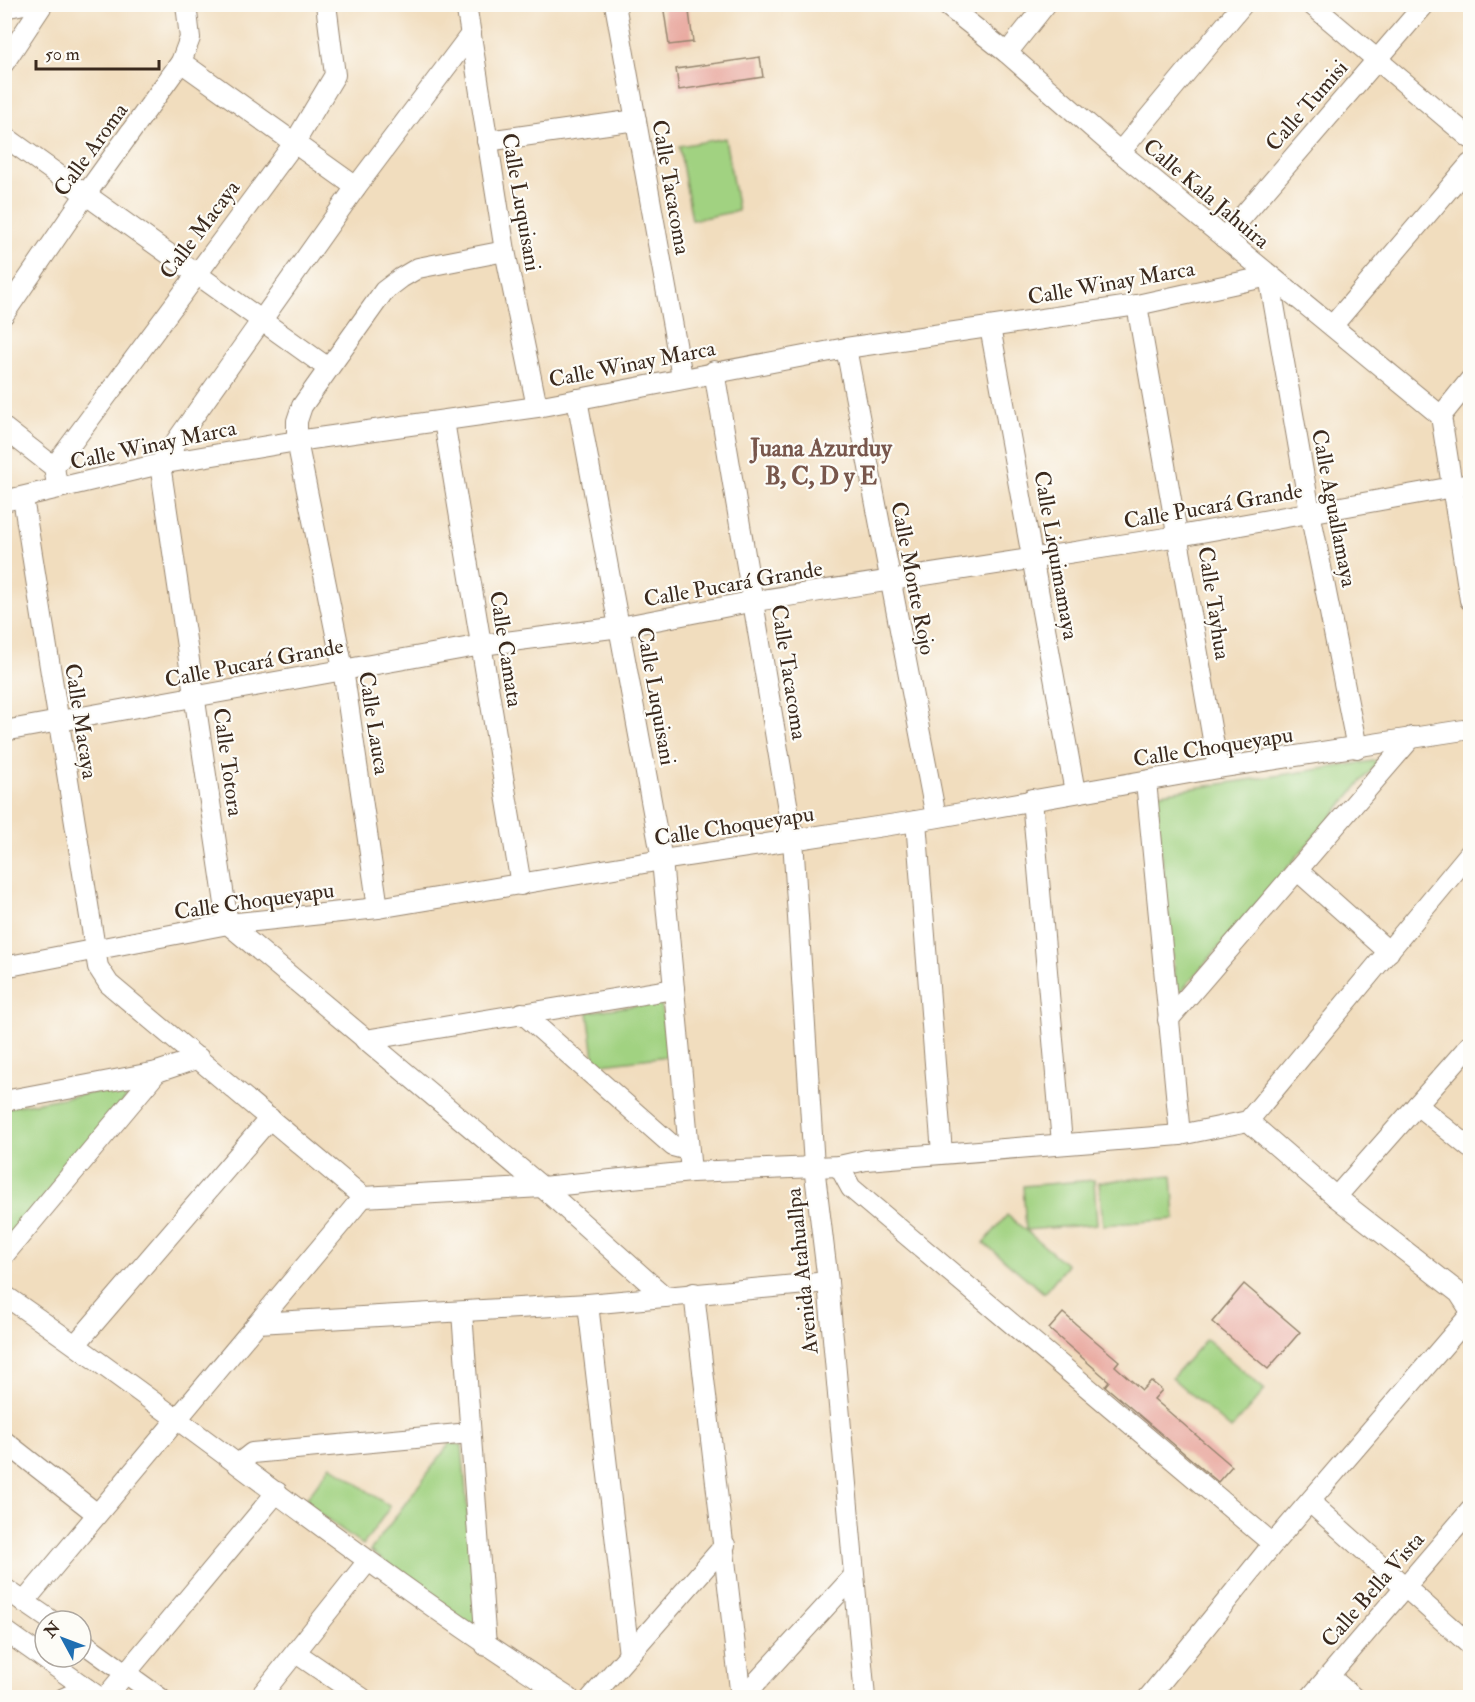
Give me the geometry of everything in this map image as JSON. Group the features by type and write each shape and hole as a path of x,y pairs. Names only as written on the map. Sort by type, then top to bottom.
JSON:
{"street":[{"path":"4,8 24,4"},
{"path":"4,63 43,4"},
{"name":"Calle Aroma","path":"4,314 86,194 182,62 190,38 186,4"},
{"name":"Calle Macaya","path":"54,466 196,272 295,142 335,75 326,4"},
{"name":"Calle Luquisani","path":"466,4 505,251 537,407"},
{"name":"Calle Tacacoma","path":"615,4 682,377"},
{"name":"Calle Kala Jahuira","path":"945,4 1007,53 1120,152 1269,276 1334,325 1441,416"},
{"path":"1007,53 1046,4"},
{"path":"1120,152 1242,4"},
{"path":"1311,4 1470,138"},
{"name":"Calle Tumisi","path":"1224,238 1425,4"},
{"path":"160,464 356,187 471,34"},
{"path":"182,62 356,187"},
{"path":"487,141 636,120"},
{"path":"4,136 328,368"},
{"path":"1334,325 1470,164"},
{"name":"Calle Lauca","path":"378,908 343,669 297,441 297,421 302,406 384,291 418,268 505,251"},
{"name":"Calle Winay Marca","path":"14,499 160,464 297,441 537,407 682,377 846,348 1137,305 1269,276"},
{"name":"Calle Aguallamaya","path":"1269,276 1310,512 1357,748"},
{"name":"Calle Tayhua","path":"1137,305 1218,768"},
{"name":"Calle Liquimamaya","path":"990,327 1075,792"},
{"name":"Calle Monte Rojo","path":"846,348 936,817"},
{"name":"Calle Tacacoma","path":"714,371 793,840"},
{"path":"1470,380 1441,416 1461,487 1470,600"},
{"name":"Calle Luquisani","path":"577,399 662,860 688,1150 692,1172"},
{"name":"Calle Camata","path":"444,421 521,885"},
{"path":"4,428 54,466 58,488"},
{"name":"Calle Totora","path":"160,464 228,924"},
{"name":"Calle Pucará Grande","path":"4,731 482,645 620,627 754,601 1034,560 1461,487"},
{"name":"Calle Macaya","path":"14,499 58,722 98,967 109,984 363,1197"},
{"name":"Calle Choqueyapu","path":"4,967 228,924 378,908 662,860 916,821 1218,768 1357,748 1412,736 1470,729"},
{"path":"1168,1020 1412,736"},
{"path":"1146,781 1180,1135"},
{"path":"1032,799 1062,1143"},
{"path":"916,821 942,1153"},
{"name":"Avenida Atahuallpa","path":"793,840 814,1166 828,1282 865,1698"},
{"path":"24,1602 363,1197 542,1187 692,1172 839,1166 866,1160 942,1153 1180,1135 1248,1121 1389,952 1467,863"},
{"path":"1297,870 1389,952"},
{"path":"228,924 542,1187 665,1297"},
{"path":"365,1040 674,989"},
{"path":"522,1013 673,1146 688,1150"},
{"path":"1336,1197 1470,1045"},
{"path":"4,1101 157,1072 199,1058"},
{"path":"4,1255 157,1072"},
{"path":"1417,1105 1470,1148"},
{"path":"76,1344 270,1118"},
{"path":"1248,1121 1336,1197 1459,1293 1470,1310"},
{"path":"839,1166 851,1188 1273,1544"},
{"path":"258,1323 588,1304 828,1282"},
{"path":"694,1293 741,1698"},
{"path":"4,1295 76,1344 176,1421 277,1492 486,1646 569,1698"},
{"path":"588,1304 628,1655"},
{"path":"462,1312 486,1646"},
{"path":"1148,1698 1273,1544 1311,1503 1470,1315"},
{"path":"238,1464 252,1453 470,1434"},
{"path":"4,1441 97,1514"},
{"path":"105,1698 125,1671 277,1492"},
{"path":"1311,1503 1470,1645"},
{"name":"Calle Bella Vista","path":"1310,1698 1470,1511"},
{"path":"591,1698 725,1545"},
{"path":"259,1698 368,1561"},
{"path":"741,1698 853,1577"},
{"path":"4,1588 34,1609"},
{"path":"4,1630 93,1693"},
{"path":"93,1649 160,1698"},
{"path":"296,1653 362,1698"},
{"path":"1329,1676 1354,1698"},
{"path":"64,1698 93,1693"}],"green space":[{"path":"725,138 738,211 692,220 679,146"},
{"path":"1380,760 1177,996 1155,794"},
{"path":"661,1002 668,1056 595,1065 588,1012"},
{"path":"137,1085 5,1245 5,1108"},
{"path":"1172,1175 1175,1219 1103,1225 1099,1182"},
{"path":"1094,1180 1097,1224 1026,1230 1023,1186"},
{"path":"1007,1215 1067,1265 1044,1293 984,1243"},
{"path":"1206,1339 1265,1390 1231,1429 1172,1378"},
{"path":"450,1443 462,1445 477,1623 471,1626 370,1551"},
{"path":"331,1465 390,1507 363,1545 304,1502"}],"building":[{"path":"663,4 688,4 693,42 669,45"},
{"path":"760,57 763,77 679,90 676,69"},
{"path":"1244,1284 1300,1332 1268,1369 1212,1322"},
{"path":"1063,1313 1119,1361 1115,1366 1142,1390 1151,1381 1162,1390 1154,1399 1232,1466 1218,1482 1105,1386 1109,1381 1049,1329"}],"district":[{"name":"Juana Azurduy B, C, D y E","path":"821,462"}]}
